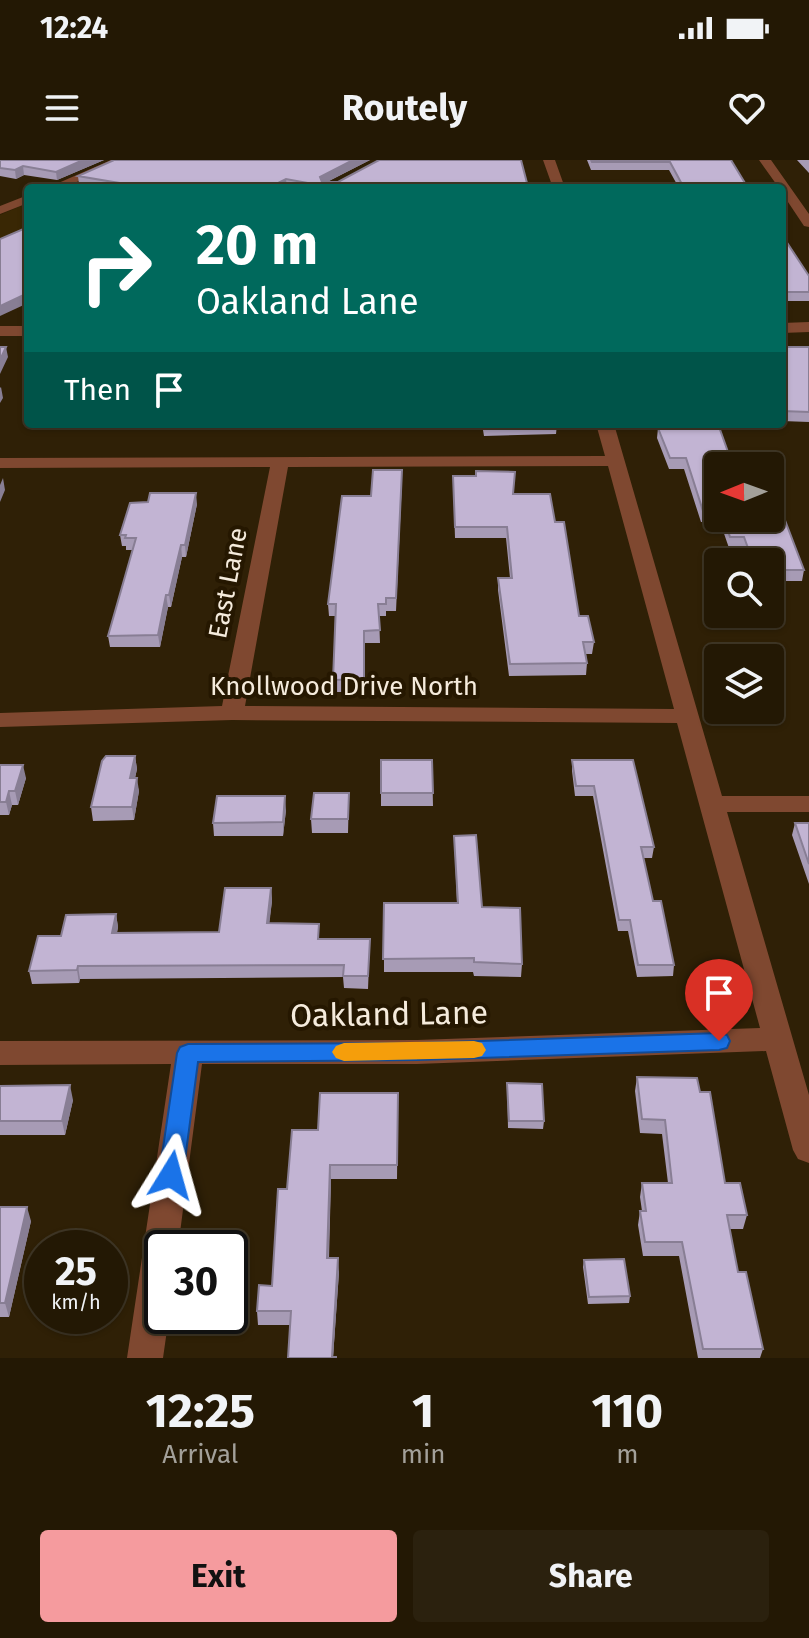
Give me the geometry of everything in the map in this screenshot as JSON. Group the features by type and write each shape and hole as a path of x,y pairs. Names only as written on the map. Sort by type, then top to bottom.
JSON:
{"street":[{"path":"63,184 121,160"},
{"path":"549,160 558,184"},
{"path":"765,160 782,184"},
{"path":"786,190 809,223"},
{"path":"0,210 24,201"},
{"path":"786,328 809,327"},
{"path":"0,331 24,331"},
{"path":"606,428 809,1150"},
{"path":"0,463 614,461"},
{"name":"East Lane","path":"232,713 280,463"},
{"name":"Knollwood Drive North","path":"0,720 232,713 687,716"},
{"path":"713,804 809,804"},
{"name":"Oakland Lane","path":"0,1053 417,1052 779,1039"},
{"path":"145,1358 188,1053"}],"shaded area":[{"path":"24,205 24,268 0,279 0,215"}],"building":[{"path":"0,160 83,160 56,172 23,166 15,170 0,168"},
{"path":"114,160 353,160 320,177 322,182 338,182 379,160 521,160 527,183 530,184 313,184 286,179 276,184 125,184 78,176"},
{"path":"731,160 746,184 682,184 670,162 592,162"},
{"path":"24,229 24,295 0,306 0,239"},
{"path":"786,241 809,276 809,292 786,292"},
{"path":"786,347 809,347 809,412 786,411"},
{"path":"658,428 719,428 728,452 704,452 704,511 686,458 670,458"},
{"path":"373,470 402,470 396,598 386,598 386,604 378,604 380,630 364,631 364,679 333,680 336,604 328,604 342,496 371,496"},
{"path":"476,471 515,472 513,494 550,494 555,522 564,522 579,616 588,616 594,642 583,642 587,663 510,664 498,578 512,578 507,527 455,527 453,476 476,476"},
{"path":"150,493 196,493 185,545 181,545 169,595 166,595 158,635 108,636 136,538 120,535 130,503 148,502"},
{"path":"784,518 804,570 784,570 784,548 748,548 744,537 730,537 728,532 784,532"},
{"path":"106,756 135,756 130,778 137,778 132,807 91,807 102,761"},
{"path":"381,760 432,760 433,793 381,793"},
{"path":"572,760 633,760 654,847 641,847 653,901 661,901 674,965 638,965 630,920 619,920 594,786 576,786"},
{"path":"0,765 23,765 15,791 9,791 6,802 0,802"},
{"path":"314,793 349,793 348,819 311,819"},
{"path":"217,796 285,796 283,822 213,823"},
{"path":"795,823 809,823 809,864"},
{"path":"476,835 482,907 520,908 522,964 474,962 474,958 383,959 384,903 458,903 454,836"},
{"path":"225,888 271,888 267,923 319,924 318,939 370,939 368,976 343,976 344,965 78,966 77,970 29,971 38,936 61,936 66,915 116,914 112,933 219,932"},
{"path":"637,1077 697,1078 700,1092 710,1092 725,1183 740,1183 747,1215 727,1215 738,1272 746,1272 763,1349 703,1349 682,1242 645,1242 640,1211 646,1211 642,1183 672,1183 665,1120 642,1119"},
{"path":"507,1083 542,1084 544,1121 509,1121"},
{"path":"70,1085 62,1121 0,1121 0,1086"},
{"path":"320,1093 398,1093 397,1165 330,1165 327,1258 338,1258 332,1357 336,1358 288,1358 291,1311 257,1311 259,1285 272,1286 278,1189 287,1189 292,1130 318,1130"},
{"path":"0,1207 27,1207 5,1303 0,1303"},
{"path":"624,1259 630,1296 589,1297 584,1260"}],"slow traffic":[{"path":"344,1052 474,1050"}],"route":[{"path":"171,1175 188,1053 417,1052 719,1041"}]}
